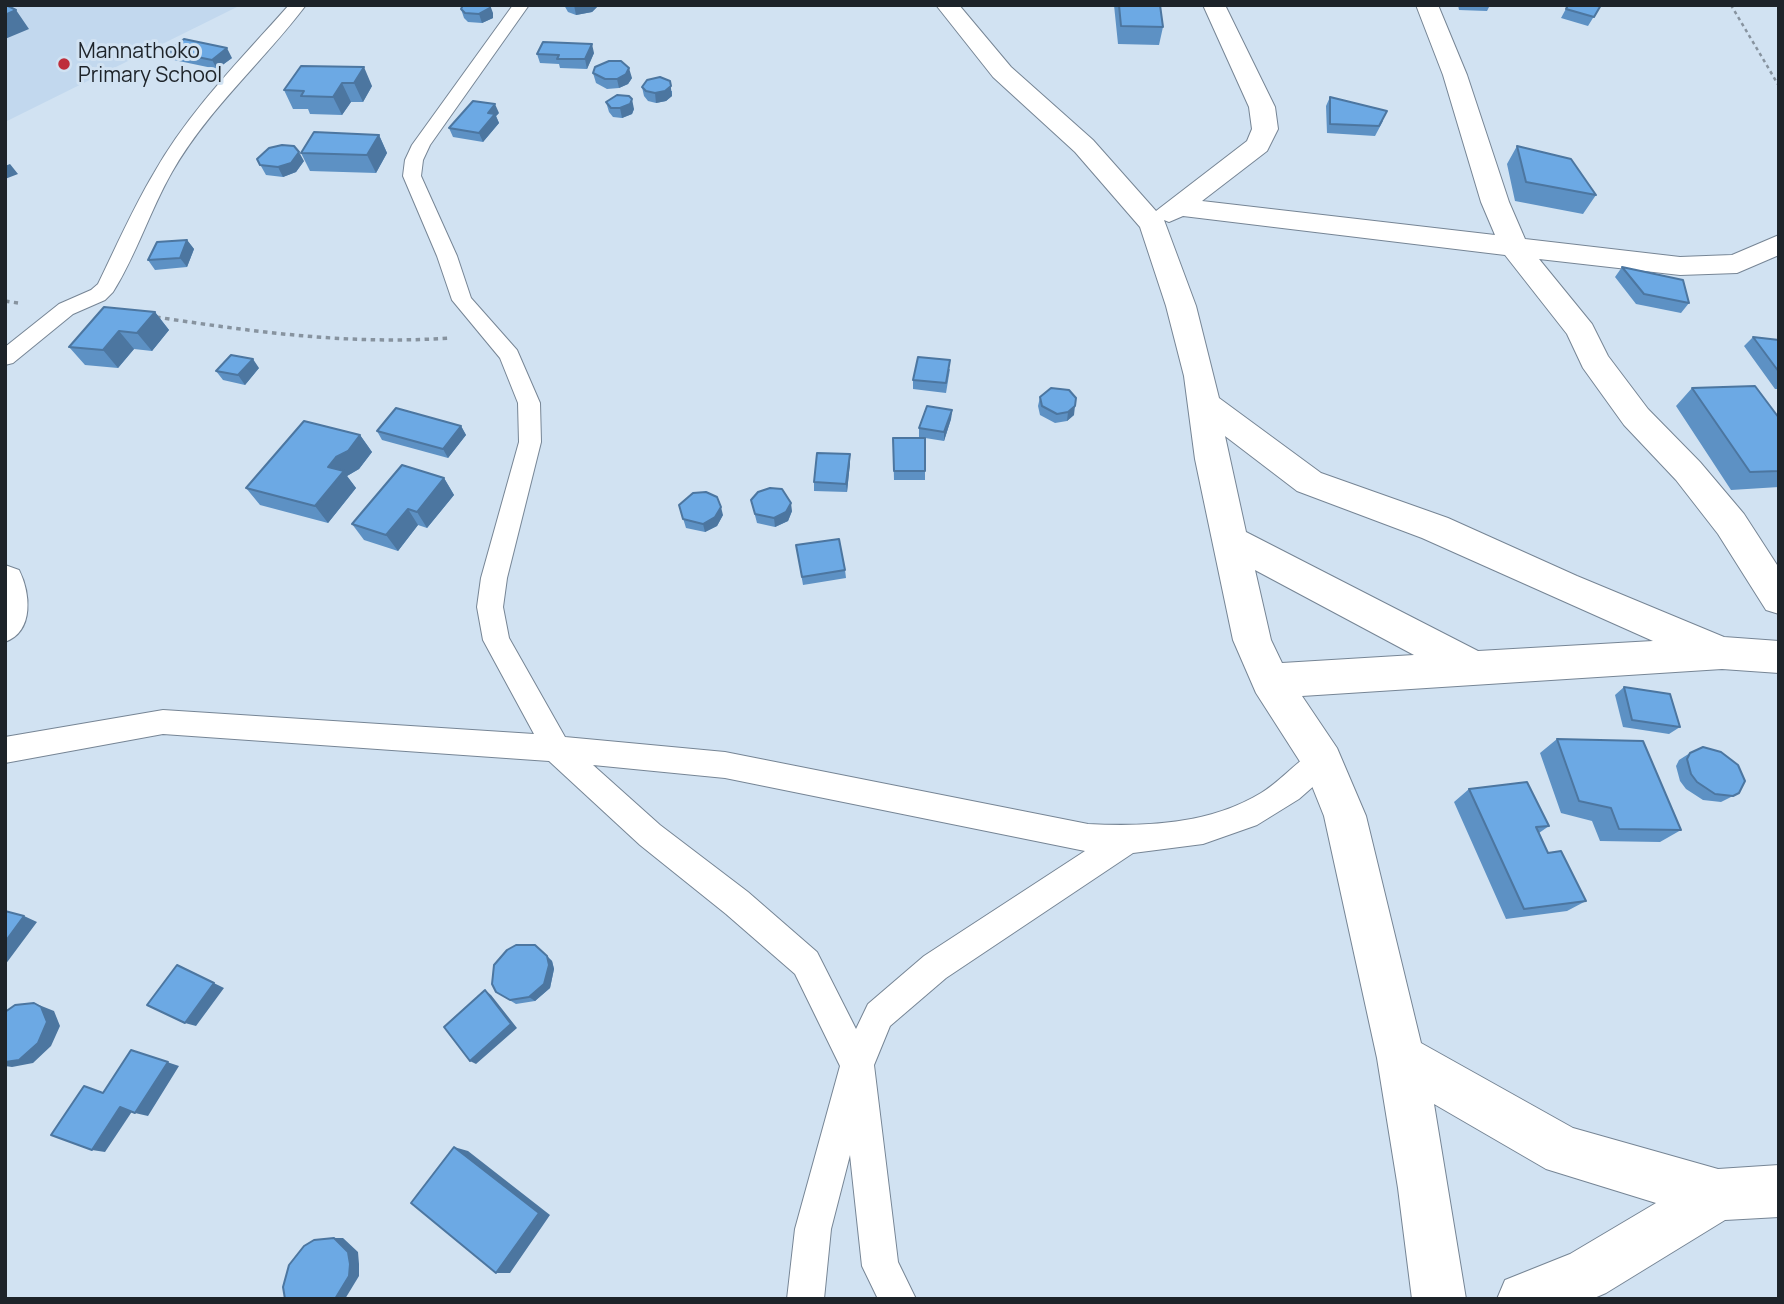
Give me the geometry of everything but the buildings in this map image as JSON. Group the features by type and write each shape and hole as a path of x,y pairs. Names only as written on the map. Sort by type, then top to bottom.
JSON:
{"street":[{"path":"947,5 1002,72 1165,216 1513,245 1680,266 1737,264 1779,244"},
{"path":"1165,216 1258,145 1265,129 1262,107 1214,5"},
{"path":"1427,5 1447,52 1495,202 1513,245 1581,331 1594,360 1636,417 1688,471 1764,560 1779,599"},
{"path":"1165,216 1184,317 1200,376 1212,459 1252,640 1270,681 1322,761 1345,816 1401,1058 1424,1188 1439,1299"},
{"path":"1204,403 1309,482 1435,528 1564,587 1723,653"},
{"path":"1231,541 1474,668"},
{"path":"1270,681 1723,653 1779,657"},
{"path":"1401,1058 1564,1151 1718,1195 1779,1191"},
{"path":"1524,1299 1587,1274 1718,1195"}],"lane":[{"path":"5,358 66,309 98,295 106,287 163,172 187,136 242,67 299,5"},
{"path":"521,5 421,145 414,160 412,176 447,256 462,300 509,355 529,403 530,442 494,578 490,607 496,640 557,750 650,835 737,903 806,963 857,1065 880,1266 898,1299"},
{"path":"5,575 10,577 18,595 13,621 5,631"},
{"path":"5,750 163,722 557,750 724,765 1088,838 1126,841 1174,836 1226,823 1268,804 1322,761"},
{"path":"805,1299 813,1229 857,1065 880,1015 935,967 1126,841"}],"path":[{"path":"1731,5 1779,86"},
{"path":"5,301 66,309"},
{"path":"145,315 261,333 390,342 491,335"}],"shaded area":[{"name":"Mannathoko Primary School","path":"5,5 241,5 5,122"}],"place":[{"name":"Mannathoko Primary School","path":"64,64"}]}
